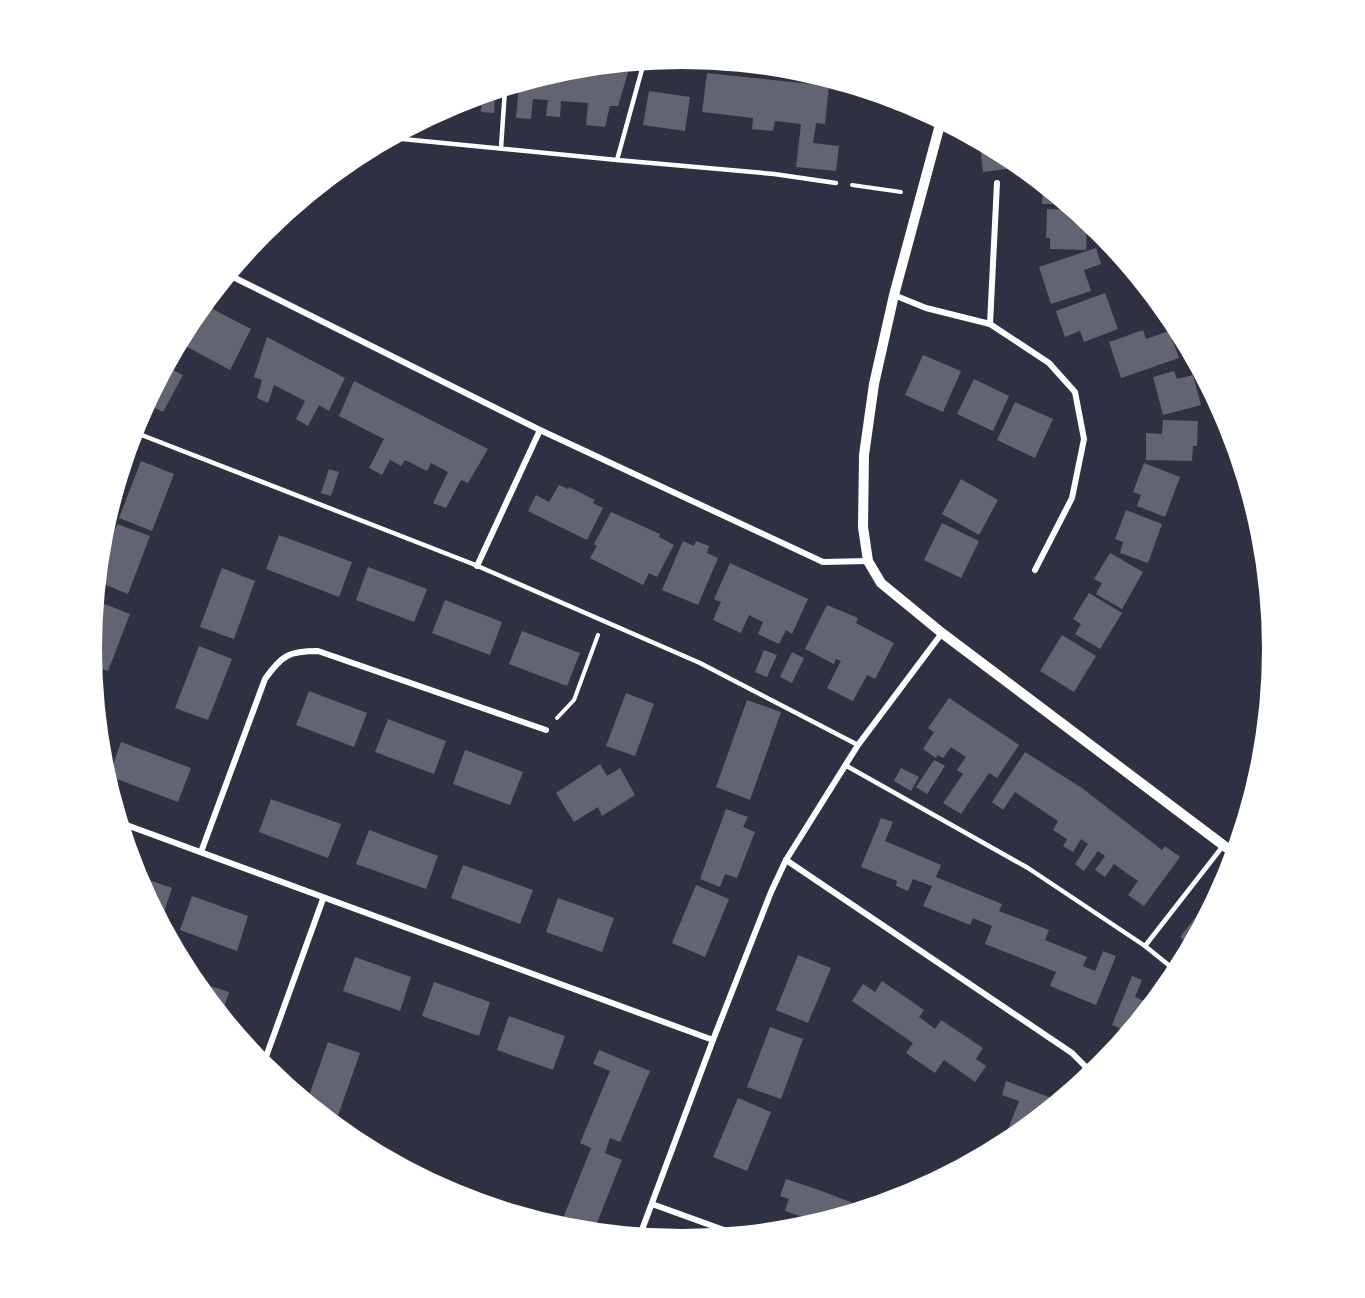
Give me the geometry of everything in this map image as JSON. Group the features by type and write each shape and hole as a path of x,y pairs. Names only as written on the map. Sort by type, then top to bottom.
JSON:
{"street":[{"path":"939,129 894,295 874,384 864,455 863,527 868,561 881,583 942,633 1227,849"},
{"path":"990,324 997,183"},
{"path":"236,279 540,430 823,562 868,561"},
{"path":"894,295 926,308 990,324 1049,363 1075,392 1084,439 1072,498 1035,570"},
{"path":"477,566 540,430"},
{"path":"643,1228 713,1040 771,892 786,860 858,745 942,633"},
{"path":"201,852 265,679 276,663 296,651 318,651 546,730"},
{"path":"130,826 323,899 713,1040"},
{"path":"786,860 1072,1053 1085,1067"},
{"path":"267,1054 323,899"},
{"path":"652,1203 719,1228"}],"lane":[{"path":"617,160 642,70"},
{"path":"501,148 504,97"},
{"path":"406,139 774,174 836,183"},
{"path":"144,436 477,566 700,663 858,745"},
{"path":"845,765 1028,868 1145,946 1169,965"},
{"path":"1145,946 1223,846"}],"path":[{"path":"836,183 921,196"},
{"path":"546,730 574,700 603,621"}],"building":[{"path":"628,72 618,106 610,106 605,127 586,125 588,103 561,101 560,117 546,116 548,100 533,99 531,119 516,118 518,93 569,80"},
{"path":"707,73 829,88 825,124 816,123 813,143 839,146 836,171 796,167 801,124 775,121 773,131 752,129 753,118 702,112"},
{"path":"649,91 690,97 685,131 643,125"},
{"path":"495,101 494,113 481,112 481,105"},
{"path":"981,152 1007,168 1007,169 983,172"},
{"path":"1043,194 1054,204 1042,204"},
{"path":"1047,209 1061,210 1087,233 1086,250 1050,249 1050,238 1046,238"},
{"path":"1096,248 1101,264 1084,270 1091,291 1051,304 1039,267"},
{"path":"1105,293 1118,329 1084,342 1080,331 1065,337 1056,311"},
{"path":"213,309 251,329 230,370 187,347"},
{"path":"1143,330 1146,339 1168,331 1179,358 1121,378 1109,342"},
{"path":"267,337 345,378 329,411 319,405 308,426 296,419 305,401 274,385 268,403 257,398 262,380 254,377"},
{"path":"923,355 961,371 943,412 905,395"},
{"path":"174,370 183,375 163,412 155,408"},
{"path":"1174,371 1177,379 1193,375 1201,405 1163,415 1153,377"},
{"path":"974,379 1009,396 993,431 957,414"},
{"path":"354,381 488,449 468,483 461,480 446,508 433,503 448,472 431,463 427,471 405,460 401,466 390,460 382,475 369,468 384,439 339,416"},
{"path":"1015,402 1053,419 1035,458 997,440"},
{"path":"1163,420 1198,421 1197,446 1193,446 1192,461 1146,460 1146,433 1162,434"},
{"path":"141,461 174,474 152,531 119,518"},
{"path":"1144,463 1180,477 1165,517 1137,506 1141,495 1133,492"},
{"path":"329,469 339,472 331,496 321,493"},
{"path":"961,479 998,500 979,535 942,514"},
{"path":"559,485 568,489 569,487 595,500 593,503 603,508 587,540 528,511 536,495 549,502"},
{"path":"1126,510 1162,524 1148,563 1120,553 1123,542 1115,539"},
{"path":"611,512 660,534 659,537 674,545 657,577 649,573 643,585 590,558 597,546 594,544"},
{"path":"942,523 979,541 961,578 924,560"},
{"path":"117,524 150,536 128,594 106,585"},
{"path":"279,535 352,562 339,597 266,569"},
{"path":"683,541 694,546 696,541 709,546 707,553 718,558 698,605 662,590"},
{"path":"1110,553 1143,572 1122,609 1096,594 1102,583 1094,579"},
{"path":"730,563 808,599 792,634 786,630 779,644 758,634 763,622 749,615 741,633 713,620 721,602 714,599"},
{"path":"368,567 427,589 414,622 356,600"},
{"path":"222,568 255,581 234,639 200,627"},
{"path":"1089,593 1122,613 1100,649 1075,634 1081,624 1073,619"},
{"path":"445,600 502,622 490,655 432,633"},
{"path":"105,604 130,614 108,671 103,669 102,649"},
{"path":"827,605 858,618 856,623 894,643 875,679 867,675 853,701 827,688 841,661 836,659 834,664 805,649"},
{"path":"522,631 580,653 567,686 509,664"},
{"path":"1062,635 1096,656 1074,692 1040,671"},
{"path":"199,646 232,659 208,720 175,708"},
{"path":"764,650 777,655 767,677 755,672"},
{"path":"792,652 804,658 792,683 780,677"},
{"path":"309,691 367,713 354,747 296,725"},
{"path":"626,693 654,704 635,756 606,746"},
{"path":"949,698 1019,745 997,778 989,773 961,814 943,803 963,774 957,770 966,757 951,747 943,758 938,755 936,758 923,749 934,732 928,728"},
{"path":"747,700 781,712 750,800 716,787"},
{"path":"388,719 446,741 434,774 375,752"},
{"path":"121,742 191,768 178,802 118,779 114,762"},
{"path":"465,750 523,772 510,805 453,784"},
{"path":"1025,752 1082,788 1162,850 1165,846 1180,857 1144,906 1128,895 1138,881 1114,864 1105,877 1095,870 1105,856 1098,851 1084,871 1075,864 1088,844 1081,839 1073,852 1063,846 1067,839 1053,830 1058,821 1015,792 1003,810 992,802"},
{"path":"934,760 945,766 927,794 916,787"},
{"path":"600,764 607,776 620,768 635,795 602,816 598,807 574,822 556,793"},
{"path":"901,768 919,777 911,791 894,781"},
{"path":"271,799 341,824 328,858 259,832"},
{"path":"726,809 748,817 743,827 755,832 737,878 725,874 720,887 700,879"},
{"path":"881,818 893,822 885,841 941,865 936,877 1002,904 999,911 1049,930 1045,940 1087,957 1083,966 1095,971 1103,951 1116,956 1096,1005 1050,986 1056,972 985,944 992,926 973,918 970,925 923,906 932,886 913,879 908,891 896,886 897,881 861,867"},
{"path":"369,830 438,856 426,889 356,864"},
{"path":"463,865 533,890 520,924 451,898"},
{"path":"151,881 172,888 164,911"},
{"path":"696,885 729,899 705,957 672,943"},
{"path":"192,896 248,916 237,951 180,930"},
{"path":"558,898 614,918 602,952 546,932"},
{"path":"1200,911 1184,940 1180,937"},
{"path":"798,955 831,968 808,1023 776,1010"},
{"path":"355,957 411,977 400,1011 343,991"},
{"path":"1132,976 1142,980 1135,997 1144,1001 1121,1029 1112,1025"},
{"path":"882,981 924,1010 919,1017 935,1029 941,1020 983,1048 976,1059 986,1066 975,1082 944,1060 935,1073 906,1053 913,1043 852,1001 863,984 875,992"},
{"path":"434,982 490,1002 479,1036 422,1016"},
{"path":"211,986 229,992 225,1005"},
{"path":"509,1016 565,1036 553,1070 497,1050"},
{"path":"770,1027 803,1039 781,1099 747,1087"},
{"path":"328,1042 360,1053 338,1115 310,1093"},
{"path":"599,1050 650,1071 620,1142 610,1138 605,1153 622,1160 597,1222 564,1217 591,1148 580,1143 610,1071 593,1064"},
{"path":"1006,1081 1050,1097 1008,1129 1019,1101 1002,1095"},
{"path":"738,1098 771,1112 747,1171 713,1157"},
{"path":"786,1179 853,1203 801,1217 785,1211 789,1199 780,1196"}]}
